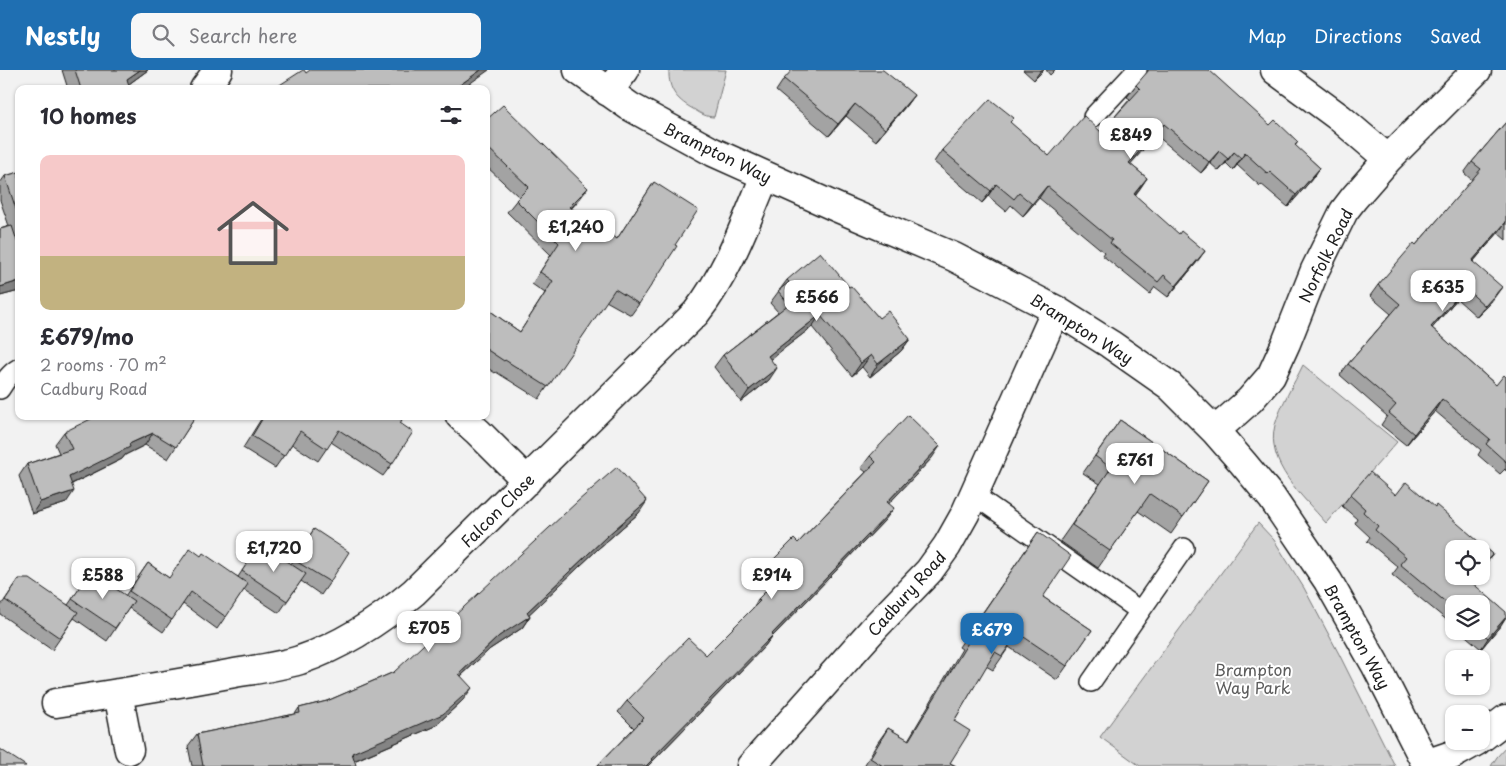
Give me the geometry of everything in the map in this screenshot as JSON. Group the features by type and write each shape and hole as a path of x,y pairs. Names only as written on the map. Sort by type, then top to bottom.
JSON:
{"street":[{"path":"207,85 218,70"},
{"name":"Brampton Way","path":"578,70 629,106 713,152 954,257 1056,310 1152,372 1182,397 1215,431 1272,498 1328,581 1375,664 1427,765"},
{"path":"608,92 625,70"},
{"path":"1275,70 1340,118 1388,160"},
{"name":"Norfolk Road","path":"1215,431 1250,400 1271,376 1315,270 1338,222 1354,198 1388,160 1477,70"},
{"name":"Falcon Close","path":"56,703 160,687 292,662 316,653 363,630 394,609 414,592 696,313 726,267 765,176"},
{"name":"Cadbury Road","path":"751,766 929,571 953,538 1056,310"},
{"path":"464,420 527,481"},
{"path":"118,693 129,750"},
{"path":"1490,731 1506,719"},
{"path":"1427,765 1461,750"}],"lane":[{"path":"1093,117 1137,70"},
{"path":"0,389 15,370"},
{"path":"974,494 1140,611"},
{"path":"1091,682 1184,548"}],"green space":[{"path":"669,70 726,70 714,117 702,114 679,99 672,90"},
{"path":"1303,365 1397,442 1326,523 1288,478 1276,453 1273,439 1275,425 1284,402"},
{"name":"Brampton Way Park","path":"1258,523 1274,540 1304,588 1395,766 1140,766 1100,737"},
{"path":"1506,747 1506,766 1491,766 1497,757"}],"building":[{"path":"75,70 140,70 127,79 129,85 80,85"},
{"path":"303,70 306,73 310,70 481,70 460,85 280,85"},
{"path":"792,70 883,70 914,95 885,129 855,104 838,124 784,79"},
{"path":"1149,70 1209,70 1270,125 1275,120 1298,142 1295,145 1320,168 1296,195 1270,172 1268,174 1245,153 1241,158 1234,152 1228,159 1219,151 1209,162 1164,124 1129,163 1147,178 1134,194 1179,234 1181,231 1205,251 1176,286 1164,275 1158,282 1110,243 1112,240 1047,186 1032,204 1019,193 1014,199 996,184 991,191 942,150 990,99 1014,118 1010,122 1049,156 1084,116 1101,132 1140,89 1136,85"},
{"path":"503,105 588,188 569,207 617,239 654,182 698,210 639,304 615,289 548,387 490,352 490,311 520,332 553,281 540,272 559,243 516,200 529,187 490,150 490,116"},
{"path":"1506,122 1506,222 1472,261 1502,287 1485,306 1465,288 1431,327 1496,385 1504,375 1506,377 1506,462 1486,444 1490,439 1442,399 1414,434 1389,413 1396,405 1348,364 1400,304 1378,285 1414,243 1416,245 1481,169 1472,162"},
{"path":"15,173 15,206 5,176"},
{"path":"12,226 15,235 15,282 0,287 0,229"},
{"path":"820,252 849,287 851,286 879,318 888,311 910,339 878,364 871,355 861,363 820,315 768,356 777,368 749,390 723,355 789,304 778,291 789,282 787,280"},
{"path":"908,415 940,446 887,502 894,508 646,766 597,766 644,718 627,701 688,638 706,655 760,601 758,599 782,575 770,563 794,539 798,543 876,462 870,456"},
{"path":"89,420 193,420 176,447 153,433 129,444 130,447 69,477 74,491 40,502 27,464 72,449 64,432"},
{"path":"262,420 402,420 400,423 413,432 392,464 339,430 327,449 300,431 284,456 252,436"},
{"path":"1120,420 1208,481 1183,517 1150,494 1110,551 1072,525 1111,468 1095,456"},
{"path":"617,467 647,501 527,612 530,616 499,636 459,674 472,688 443,714 352,753 356,765 354,766 203,766 197,734 300,713 299,708 327,701 394,672"},
{"path":"1370,472 1396,495 1406,482 1477,540 1445,540 1445,585 1475,585 1486,595 1445,595 1445,602 1400,564 1406,557 1375,530 1378,526 1363,512 1365,509 1350,495"},
{"path":"314,529 349,552 330,582 294,560"},
{"path":"1038,532 1071,556 1043,597 1092,630 1067,666 1018,633 1002,656 995,652 954,721 970,731 950,763 956,766 883,766 870,758 888,728 909,740 972,636 969,633"},
{"path":"260,544 306,574 287,601 242,571"},
{"path":"190,548 201,556 203,553 248,584 226,617 191,592 172,620 129,591 148,563 169,578"},
{"path":"91,572 134,601 115,628 72,599"},
{"path":"19,579 30,579 78,612 60,638 5,600"},
{"path":"1490,598 1506,612 1506,617 1490,636"},
{"path":"0,749 26,766 0,766"}]}
